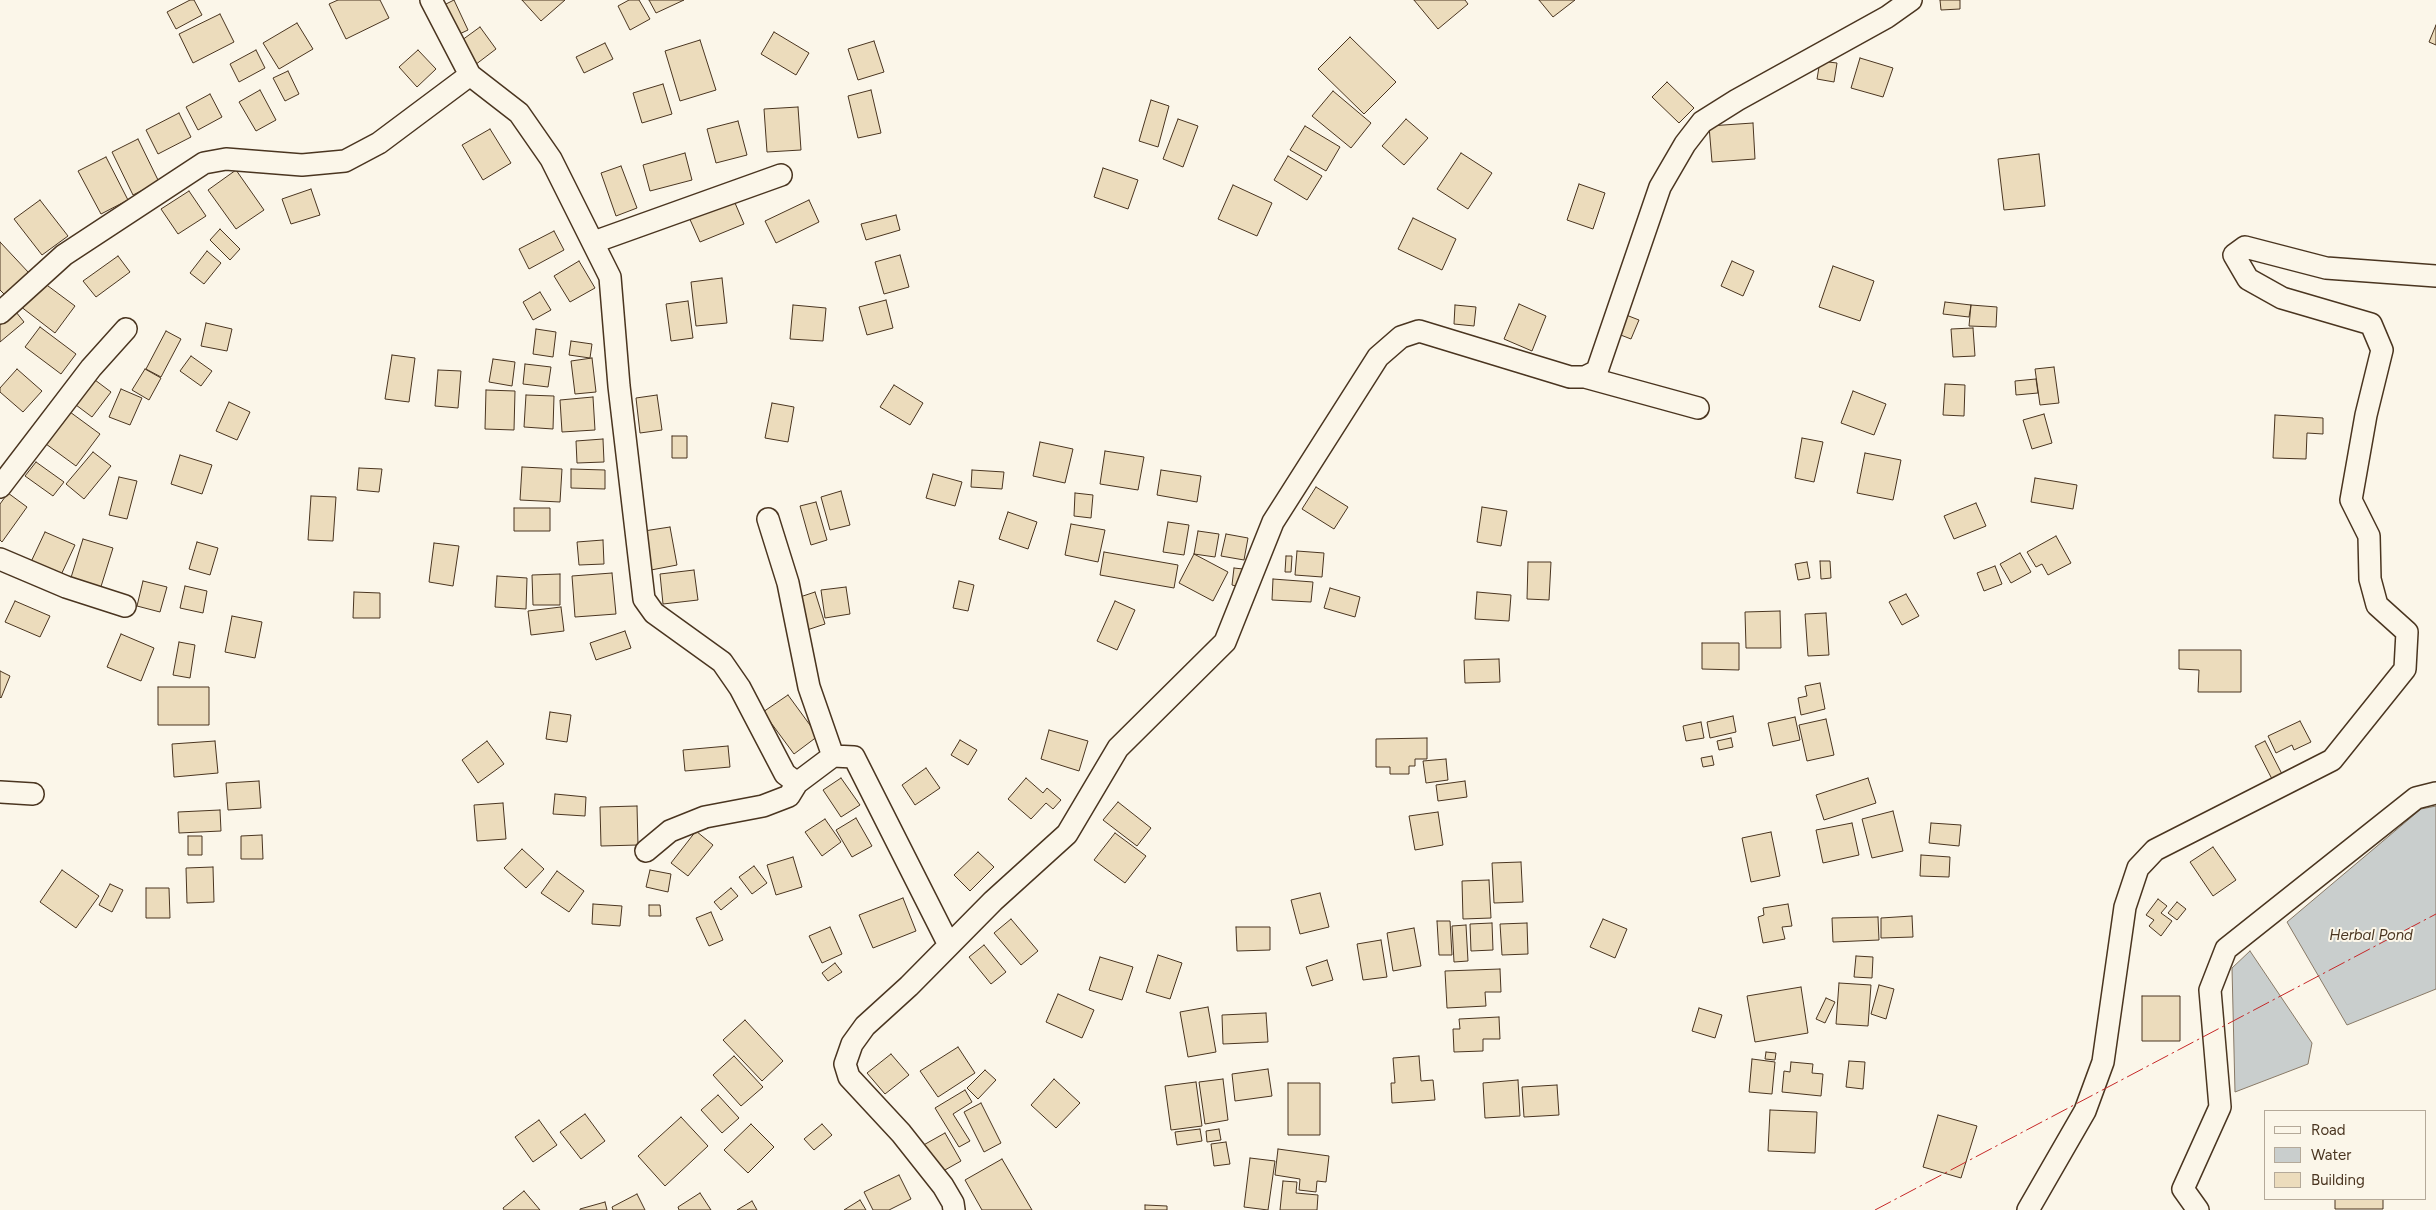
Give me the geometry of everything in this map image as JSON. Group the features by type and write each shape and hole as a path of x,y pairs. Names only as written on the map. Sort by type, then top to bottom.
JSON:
{"street":[{"path":"431,0 470,75 519,113 551,159 610,277 619,386 644,599 654,613 722,662 740,688 785,774 797,783"},
{"path":"1586,377 1597,371 1660,187 1685,144 1702,122 1737,100 1887,17 1911,0"},
{"path":"0,313 64,255 204,164 226,159 302,165 345,161 379,143 470,75"},
{"path":"594,242 781,175"},
{"path":"2028,1210 2085,1111 2103,1062 2125,907 2138,868 2155,850 2332,760 2405,669 2407,632 2377,605 2370,579 2369,536 2351,500 2366,415 2382,350 2371,324 2282,298 2248,279 2234,255 2244,247 2326,268 2436,276"},
{"path":"0,487 91,368 126,328"},
{"path":"954,1210 953,1203 943,1186 901,1133 849,1077 845,1064 852,1044 865,1026 1067,834 1118,748 1225,642 1273,522 1378,357 1401,337 1419,331 1570,377 1586,377 1698,408"},
{"path":"768,519 788,583 809,687 833,756"},
{"path":"0,559 66,587 125,606"},
{"path":"646,851 670,831 705,817 763,806 789,796 797,783 833,756 854,757 949,945"},
{"path":"0,792 33,794"},
{"path":"2198,1210 2183,1189 2220,1107 2210,990 2226,949 2416,798 2436,793"}],"water":[{"name":"Herbal Pond","path":"2436,806 2436,989 2347,1025 2287,922 2421,809"},
{"path":"2250,951 2312,1043 2308,1064 2235,1092 2232,968"}],"building":[{"path":"190,0 194,0 202,15 176,29 167,12"},
{"path":"338,0 380,0 389,18 346,39 329,4"},
{"path":"454,0 468,30 451,38 436,9"},
{"path":"522,0 565,0 541,21"},
{"path":"629,0 639,0 650,19 630,30 618,6"},
{"path":"649,0 684,0 656,13"},
{"path":"1414,0 1465,0 1468,4 1438,29"},
{"path":"1539,0 1575,0 1553,17"},
{"path":"1940,0 1960,0 1960,9 1941,10"},
{"path":"220,14 234,42 193,63 179,34"},
{"path":"297,23 313,49 279,69 263,43"},
{"path":"2436,25 2436,45 2429,42"},
{"path":"480,27 496,49 475,65 458,43"},
{"path":"774,32 809,53 796,75 761,54"},
{"path":"1350,37 1396,82 1364,114 1318,69"},
{"path":"700,40 716,90 680,101 665,51"},
{"path":"874,41 884,72 858,80 848,49"},
{"path":"605,43 613,59 584,73 576,57"},
{"path":"256,50 265,68 239,82 230,64"},
{"path":"418,50 436,69 417,87 399,67"},
{"path":"1860,58 1893,68 1883,97 1851,88"},
{"path":"1820,61 1837,63 1834,82 1817,79"},
{"path":"288,71 299,94 285,101 273,78"},
{"path":"1667,82 1694,108 1679,123 1652,97"},
{"path":"663,84 672,114 642,123 633,93"},
{"path":"260,90 276,120 256,131 239,102"},
{"path":"871,90 881,133 858,138 848,96"},
{"path":"1333,91 1371,123 1351,148 1312,116"},
{"path":"210,94 222,117 198,130 186,107"},
{"path":"1151,100 1169,106 1158,147 1139,141"},
{"path":"798,107 801,150 767,152 764,109"},
{"path":"179,113 191,137 158,154 146,130"},
{"path":"1178,119 1198,126 1183,167 1163,159"},
{"path":"1406,119 1428,138 1404,165 1382,146"},
{"path":"738,121 747,155 716,163 707,129"},
{"path":"1753,123 1755,159 1712,162 1709,126"},
{"path":"1305,126 1340,147 1326,171 1290,150"},
{"path":"490,129 511,163 483,180 462,145"},
{"path":"138,139 159,182 133,195 112,152"},
{"path":"685,153 692,180 650,191 643,165"},
{"path":"1461,153 1492,173 1468,209 1437,189"},
{"path":"2039,154 2045,206 2004,210 1998,159"},
{"path":"1288,156 1322,176 1307,200 1274,180"},
{"path":"106,157 128,200 101,214 78,171"},
{"path":"621,166 637,208 616,216 601,173"},
{"path":"1103,168 1138,180 1128,209 1094,197"},
{"path":"236,170 264,210 236,229 208,190"},
{"path":"1579,184 1605,193 1593,229 1567,220"},
{"path":"1233,185 1272,203 1257,236 1218,219"},
{"path":"311,189 320,215 291,224 282,199"},
{"path":"189,191 206,216 178,234 161,209"},
{"path":"732,196 744,224 700,242 688,215"},
{"path":"40,200 68,236 42,255 14,219"},
{"path":"809,200 819,222 776,243 765,221"},
{"path":"896,215 900,230 866,240 861,224"},
{"path":"1413,218 1456,239 1442,270 1398,249"},
{"path":"220,229 240,249 230,260 210,240"},
{"path":"554,231 564,250 529,269 519,249"},
{"path":"0,242 29,273 5,295 0,290"},
{"path":"207,251 221,263 204,284 190,273"},
{"path":"900,255 909,287 884,294 875,262"},
{"path":"118,256 130,272 96,297 83,281"},
{"path":"579,261 595,288 570,302 554,276"},
{"path":"1732,261 1754,271 1743,296 1721,286"},
{"path":"1833,266 1874,281 1860,321 1819,307"},
{"path":"722,278 727,323 696,326 691,282"},
{"path":"40,280 75,306 55,333 20,306"},
{"path":"540,292 551,310 533,320 523,302"},
{"path":"886,300 893,328 867,335 859,307"},
{"path":"688,301 693,338 671,341 666,304"},
{"path":"1945,302 1971,305 1969,317 1943,314"},
{"path":"1519,304 1546,316 1532,351 1504,339"},
{"path":"793,305 826,308 823,341 790,339"},
{"path":"1455,305 1476,307 1474,326 1454,324"},
{"path":"1971,305 1997,307 1996,327 1969,326"},
{"path":"16,312 24,322 0,342 0,325"},
{"path":"1621,313 1639,320 1631,339 1613,332"},
{"path":"206,323 232,329 227,351 201,346"},
{"path":"40,327 76,354 61,374 25,347"},
{"path":"1973,328 1975,356 1953,357 1951,329"},
{"path":"536,329 556,332 553,357 533,354"},
{"path":"166,331 181,339 161,377 146,369"},
{"path":"571,341 592,344 590,358 569,355"},
{"path":"392,355 415,358 409,402 385,399"},
{"path":"191,356 212,371 201,386 180,371"},
{"path":"592,358 596,392 575,394 571,361"},
{"path":"493,359 515,362 512,386 489,382"},
{"path":"525,364 551,367 548,387 523,384"},
{"path":"2054,367 2059,403 2040,405 2035,369"},
{"path":"17,369 42,391 23,412 0,392 0,388"},
{"path":"145,369 161,378 149,400 132,390"},
{"path":"438,370 461,371 458,408 435,406"},
{"path":"2036,379 2038,393 2016,395 2015,381"},
{"path":"95,380 111,392 92,417 76,405"},
{"path":"1945,384 1965,385 1964,416 1943,415"},
{"path":"894,385 923,403 910,425 880,407"},
{"path":"121,389 142,398 130,425 109,417"},
{"path":"486,390 515,391 514,430 485,429"},
{"path":"1853,391 1886,404 1874,435 1841,423"},
{"path":"526,395 554,396 553,429 524,427"},
{"path":"657,395 662,430 640,433 636,398"},
{"path":"593,397 595,430 562,432 560,400"},
{"path":"229,402 250,412 237,440 216,431"},
{"path":"772,403 794,407 788,442 765,438"},
{"path":"70,412 100,434 76,466 46,444"},
{"path":"2044,414 2052,443 2032,449 2023,420"},
{"path":"2275,415 2323,418 2323,434 2307,433 2306,459 2273,458"},
{"path":"672,436 687,436 687,458 672,458"},
{"path":"1802,438 1823,442 1814,482 1795,478"},
{"path":"603,439 604,462 577,463 576,441"},
{"path":"1040,442 1073,449 1065,483 1033,476"},
{"path":"1105,451 1144,457 1138,490 1100,484"},
{"path":"93,452 111,466 84,499 66,484"},
{"path":"1865,453 1901,460 1893,500 1857,493"},
{"path":"180,455 212,465 202,494 171,484"},
{"path":"36,462 64,482 53,496 25,476"},
{"path":"522,467 562,469 560,502 520,500"},
{"path":"359,468 382,469 379,492 357,490"},
{"path":"571,469 605,470 605,489 571,488"},
{"path":"972,470 1004,472 1002,489 971,487"},
{"path":"1161,470 1201,476 1197,502 1157,495"},
{"path":"933,474 962,482 955,506 926,498"},
{"path":"119,477 137,481 127,519 109,515"},
{"path":"2035,478 2077,485 2073,509 2031,502"},
{"path":"1316,487 1348,507 1334,529 1302,509"},
{"path":"841,491 850,525 830,530 821,497"},
{"path":"8,493 27,507 2,542 0,540 0,504"},
{"path":"1075,493 1093,495 1091,518 1074,516"},
{"path":"311,496 336,497 333,541 308,540"},
{"path":"816,502 827,540 811,545 800,506"},
{"path":"1976,503 1986,526 1954,539 1944,516"},
{"path":"1482,507 1507,511 1501,546 1477,542"},
{"path":"514,508 550,508 550,531 514,531"},
{"path":"1008,512 1037,522 1028,549 999,539"},
{"path":"1168,522 1189,525 1184,555 1163,552"},
{"path":"1071,524 1105,530 1098,562 1065,555"},
{"path":"670,527 677,565 651,570 644,531"},
{"path":"1198,531 1219,534 1215,557 1194,554"},
{"path":"45,532 75,545 60,577 30,564"},
{"path":"1226,534 1248,538 1244,560 1221,556"},
{"path":"2056,536 2071,563 2048,575 2042,564 2036,567 2027,552"},
{"path":"83,539 113,548 99,593 69,584"},
{"path":"603,540 604,564 579,565 577,542"},
{"path":"197,542 218,548 210,575 189,569"},
{"path":"434,543 459,546 453,586 429,582"},
{"path":"1297,551 1324,553 1322,577 1295,575"},
{"path":"1104,552 1178,565 1174,588 1100,575"},
{"path":"2020,553 2031,572 2011,583 2000,564"},
{"path":"1194,554 1228,572 1213,601 1179,583"},
{"path":"1286,556 1292,556 1291,572 1285,572"},
{"path":"1820,561 1830,561 1831,578 1821,579"},
{"path":"1528,562 1551,562 1549,600 1527,599"},
{"path":"1807,562 1810,578 1798,580 1795,564"},
{"path":"1995,566 2002,584 1984,591 1977,573"},
{"path":"1234,568 1243,569 1240,587 1232,585"},
{"path":"694,570 698,600 663,604 660,574"},
{"path":"612,573 616,614 575,617 572,576"},
{"path":"560,574 560,605 533,605 532,575"},
{"path":"497,576 527,578 526,609 495,607"},
{"path":"1273,579 1313,582 1311,602 1272,600"},
{"path":"143,581 167,587 160,612 137,606"},
{"path":"959,581 974,585 968,611 953,608"},
{"path":"185,586 207,591 203,613 180,608"},
{"path":"846,587 850,614 825,618 821,590"},
{"path":"1330,588 1360,597 1355,617 1324,608"},
{"path":"354,592 380,593 380,618 353,618"},
{"path":"815,592 825,624 807,630 797,598"},
{"path":"1477,592 1511,595 1509,621 1475,619"},
{"path":"1906,594 1919,616 1902,625 1889,602"},
{"path":"15,601 50,616 40,637 5,622"},
{"path":"1115,601 1135,610 1117,650 1097,641"},
{"path":"561,607 564,631 531,635 528,611"},
{"path":"1780,611 1781,648 1746,648 1745,612"},
{"path":"1826,613 1829,655 1808,656 1805,614"},
{"path":"232,616 262,622 255,658 225,652"},
{"path":"625,631 631,648 596,660 590,643"},
{"path":"121,634 154,648 141,681 107,667"},
{"path":"179,642 195,645 190,678 173,675"},
{"path":"1702,643 1739,643 1739,670 1702,669"},
{"path":"2179,650 2241,650 2241,692 2198,692 2199,670 2179,669"},
{"path":"1499,659 1500,682 1465,683 1464,660"},
{"path":"0,671 10,676 1,698 0,697"},
{"path":"1820,683 1825,709 1801,715 1798,698 1807,696 1805,686"},
{"path":"158,687 209,687 209,725 158,725"},
{"path":"788,695 818,736 794,754 763,712"},
{"path":"550,712 571,715 567,742 546,739"},
{"path":"1733,716 1736,732 1710,738 1707,722"},
{"path":"1795,717 1800,740 1773,746 1768,723"},
{"path":"1826,719 1834,755 1807,761 1799,725"},
{"path":"2300,721 2311,742 2294,750 2292,745 2276,753 2268,736"},
{"path":"1701,722 1704,738 1686,741 1683,726"},
{"path":"1049,730 1088,741 1079,771 1041,759"},
{"path":"1427,738 1427,759 1415,759 1415,766 1409,766 1409,774 1390,774 1390,767 1376,767 1376,739"},
{"path":"1731,738 1733,747 1719,750 1717,741"},
{"path":"960,740 977,750 968,765 951,755"},
{"path":"215,741 218,773 174,777 172,744"},
{"path":"487,741 504,764 478,783 462,760"},
{"path":"2265,741 2282,774 2272,779 2255,746"},
{"path":"728,746 730,767 685,771 683,750"},
{"path":"1712,756 1714,765 1703,767 1701,758"},
{"path":"1446,759 1448,780 1426,783 1423,761"},
{"path":"926,768 940,788 915,805 902,785"},
{"path":"841,778 860,805 841,817 823,790"},
{"path":"1026,778 1043,793 1047,788 1061,800 1053,809 1046,803 1031,819 1008,799"},
{"path":"1868,778 1876,803 1824,820 1816,795"},
{"path":"259,781 261,808 228,810 226,783"},
{"path":"1465,781 1467,797 1438,801 1436,785"},
{"path":"555,794 586,797 585,816 553,814"},
{"path":"1118,802 1151,828 1137,846 1103,820"},
{"path":"503,803 506,839 477,841 474,805"},
{"path":"637,806 638,845 601,846 600,807"},
{"path":"220,810 221,831 179,833 178,812"},
{"path":"1893,811 1903,851 1872,858 1862,819"},
{"path":"1438,812 1443,845 1415,850 1409,816"},
{"path":"856,818 872,846 852,857 836,830"},
{"path":"825,819 841,842 822,856 805,832"},
{"path":"1852,823 1859,855 1823,863 1816,830"},
{"path":"1931,823 1961,825 1959,846 1929,843"},
{"path":"696,831 713,845 688,876 671,863"},
{"path":"1771,832 1780,876 1751,882 1742,838"},
{"path":"1115,833 1146,856 1125,883 1094,860"},
{"path":"262,835 263,859 241,859 241,836"},
{"path":"188,836 202,836 202,855 188,855"},
{"path":"2213,847 2236,880 2213,896 2190,862"},
{"path":"522,849 544,869 526,888 504,868"},
{"path":"978,852 994,867 970,891 954,875"},
{"path":"1921,855 1950,857 1949,877 1920,876"},
{"path":"793,857 802,887 776,895 767,865"},
{"path":"1521,862 1523,902 1494,903 1492,863"},
{"path":"754,866 767,883 752,894 739,877"},
{"path":"213,867 214,902 187,903 186,868"},
{"path":"62,870 99,896 76,928 40,902"},
{"path":"650,870 671,874 668,892 646,887"},
{"path":"557,871 584,891 569,912 541,893"},
{"path":"1489,880 1491,918 1463,919 1462,881"},
{"path":"110,884 123,890 112,912 99,905"},
{"path":"146,888 169,888 170,918 146,918"},
{"path":"731,888 738,896 721,910 714,902"},
{"path":"1320,893 1329,927 1300,934 1291,900"},
{"path":"903,898 916,931 873,948 859,915"},
{"path":"2158,899 2167,906 2161,913 2172,921 2161,936 2149,926 2154,920 2146,915"},
{"path":"2177,902 2186,909 2177,920 2168,913"},
{"path":"593,904 622,906 620,926 592,924"},
{"path":"1788,904 1792,926 1782,927 1785,939 1763,943 1758,917 1764,915 1763,908"},
{"path":"649,905 660,905 661,916 649,916"},
{"path":"711,912 723,940 709,946 696,918"},
{"path":"1912,916 1913,937 1881,938 1881,918"},
{"path":"1878,917 1879,940 1833,942 1832,918"},
{"path":"1011,919 1038,951 1021,965 994,933"},
{"path":"1603,919 1627,929 1615,958 1590,947"},
{"path":"1437,921 1450,921 1452,955 1439,955"},
{"path":"1492,923 1493,950 1471,951 1470,924"},
{"path":"1527,923 1528,954 1502,955 1500,924"},
{"path":"1466,925 1468,961 1454,962 1452,926"},
{"path":"830,927 842,954 822,963 809,936"},
{"path":"1236,927 1270,927 1270,950 1237,951"},
{"path":"1414,928 1421,966 1393,971 1387,933"},
{"path":"1381,940 1387,977 1363,980 1357,944"},
{"path":"984,945 1006,972 991,984 969,957"},
{"path":"1158,955 1182,963 1170,999 1146,992"},
{"path":"1856,956 1873,957 1872,978 1854,977"},
{"path":"1100,957 1133,967 1122,1000 1089,990"},
{"path":"1327,960 1333,980 1312,986 1306,967"},
{"path":"835,963 842,972 828,981 822,973"},
{"path":"1500,969 1501,992 1485,992 1486,1006 1447,1008 1445,971"},
{"path":"1839,983 1871,985 1868,1026 1836,1024"},
{"path":"1879,985 1894,989 1886,1019 1871,1014"},
{"path":"1801,987 1808,1033 1755,1042 1747,996"},
{"path":"1058,994 1094,1010 1082,1038 1046,1022"},
{"path":"2142,996 2180,996 2180,1041 2142,1041"},
{"path":"1826,998 1835,1002 1825,1023 1816,1019"},
{"path":"1208,1007 1216,1052 1188,1057 1180,1012"},
{"path":"1699,1008 1722,1015 1715,1038 1692,1031"},
{"path":"1266,1013 1268,1042 1223,1044 1222,1015"},
{"path":"1499,1017 1500,1039 1483,1039 1483,1051 1454,1052 1453,1029 1460,1029 1459,1019"},
{"path":"745,1020 783,1061 762,1081 723,1040"},
{"path":"958,1047 975,1073 938,1097 920,1071"},
{"path":"1766,1052 1776,1053 1775,1060 1765,1059"},
{"path":"891,1054 909,1075 885,1094 867,1073"},
{"path":"734,1056 763,1087 741,1106 713,1075"},
{"path":"1419,1056 1421,1081 1433,1080 1435,1100 1392,1103 1391,1083 1395,1083 1393,1058"},
{"path":"1752,1059 1775,1062 1772,1094 1749,1092"},
{"path":"1849,1061 1865,1062 1863,1089 1846,1087"},
{"path":"1791,1062 1813,1064 1812,1073 1823,1074 1821,1096 1782,1092 1784,1071 1790,1072"},
{"path":"1268,1069 1272,1096 1235,1101 1232,1074"},
{"path":"985,1070 996,1080 978,1099 967,1088"},
{"path":"1054,1079 1080,1103 1056,1128 1031,1105"},
{"path":"1223,1079 1228,1120 1205,1124 1199,1082"},
{"path":"1518,1080 1520,1116 1485,1118 1483,1083"},
{"path":"1196,1082 1202,1126 1171,1130 1165,1086"},
{"path":"1288,1083 1320,1083 1320,1135 1288,1135"},
{"path":"1557,1085 1559,1115 1524,1117 1522,1087"},
{"path":"965,1090 972,1102 953,1114 970,1141 959,1147 935,1108"},
{"path":"718,1095 739,1118 722,1133 701,1110"},
{"path":"981,1103 1001,1143 984,1152 964,1112"},
{"path":"1770,1110 1817,1112 1815,1153 1768,1151"},
{"path":"585,1114 605,1141 581,1159 560,1132"},
{"path":"1938,1115 1977,1126 1961,1178 1923,1167"},
{"path":"681,1117 708,1146 665,1186 638,1156"},
{"path":"539,1120 557,1145 533,1162 515,1137"},
{"path":"751,1124 774,1147 748,1173 724,1150"},
{"path":"822,1124 832,1135 814,1150 804,1139"},
{"path":"1200,1129 1202,1141 1177,1145 1175,1132"},
{"path":"1219,1129 1221,1140 1207,1142 1206,1131"},
{"path":"945,1133 961,1161 936,1175 920,1147"},
{"path":"1226,1142 1230,1164 1214,1166 1211,1144"},
{"path":"1278,1149 1329,1156 1326,1182 1317,1181 1316,1192 1299,1190 1300,1179 1275,1175"},
{"path":"1250,1158 1275,1161 1268,1210 1244,1207"},
{"path":"1002,1159 1032,1210 982,1210 965,1180"},
{"path":"899,1175 911,1199 889,1210 873,1210 864,1192"},
{"path":"1283,1181 1297,1182 1296,1193 1318,1195 1317,1210 1280,1210"},
{"path":"524,1191 540,1210 504,1210 503,1208"},
{"path":"700,1193 711,1210 679,1210 678,1207"},
{"path":"637,1194 645,1210 613,1210 612,1207"},
{"path":"860,1200 866,1210 844,1210"},
{"path":"2335,1200 2383,1200 2383,1209 2335,1209"},
{"path":"752,1201 757,1210 737,1210"},
{"path":"605,1202 607,1210 580,1210 580,1209"},
{"path":"1145,1205 1167,1206 1167,1210 1145,1210"}],"power":[{"path":"1875,1210 2436,914"}]}
